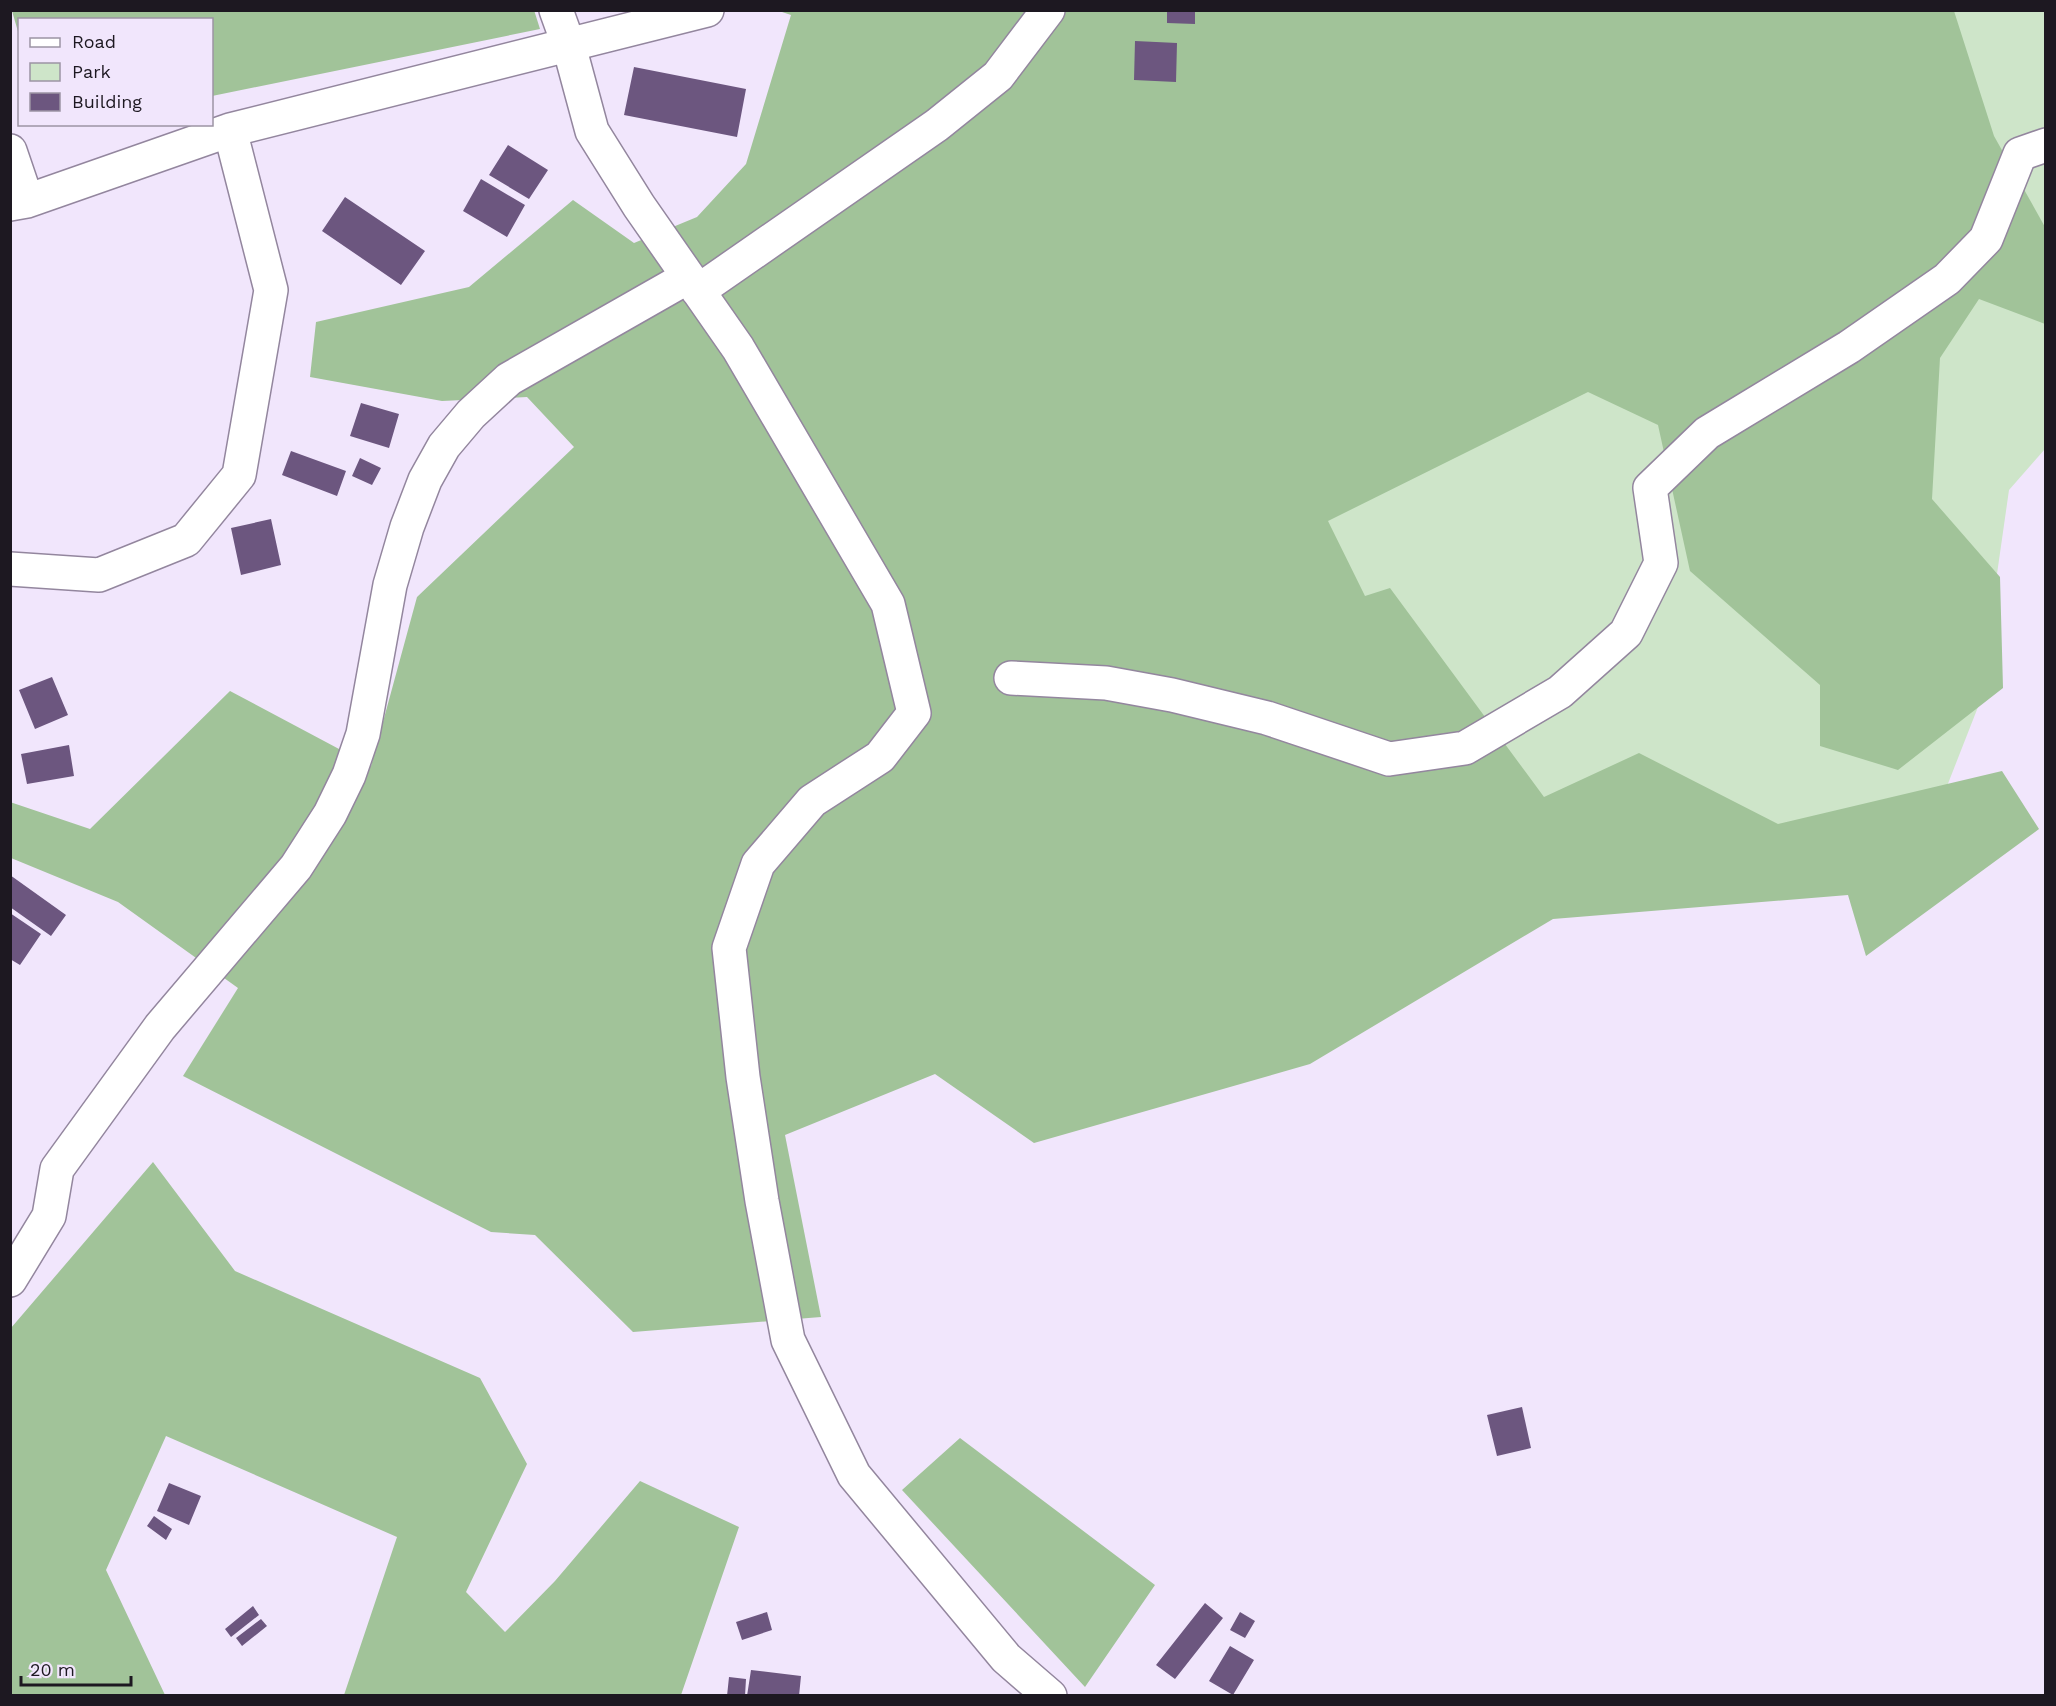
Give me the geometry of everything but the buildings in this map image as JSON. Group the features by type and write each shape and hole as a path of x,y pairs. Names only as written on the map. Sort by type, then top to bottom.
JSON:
{"street":[{"path":"556,10 569,46 592,131 738,348 888,604 914,713 880,757 812,801 758,864 729,948 743,1077 762,1201 788,1340 854,1475 1006,1658 1050,1695"},
{"path":"10,151 19,203 230,130 707,10"},
{"path":"10,1280 49,1216 57,1169 160,1027 296,867 330,814 349,775 363,734 390,585 407,526 426,480 444,446 471,414 508,379 693,284 955,111 998,76 1048,10"},
{"path":"10,569 99,575 186,540 239,475 272,290 230,130"},
{"path":"1011,678 1106,682 1173,695 1267,718 1389,759 1465,748 1560,692 1626,633 1660,562 1650,488 1707,434 1849,347 1947,279 1986,239 2020,154 2046,145"}],"green space":[{"path":"534,10 540,29 213,96 213,18 18,18 18,32 12,11"},
{"path":"779,11 1954,11 1994,136 2045,227 2045,324 1979,299 1940,358 1932,499 2000,577 2003,688 1898,770 1820,746 1820,685 1690,571 1658,425 1588,392 1328,521 1365,596 1390,588 1544,797 1639,753 1778,824 2002,771 2039,829 1866,956 1848,895 1553,919 1310,1064 1034,1143 935,1074 785,1135 821,1317 633,1332 535,1235 491,1232 183,1076 238,988 118,902 11,858 10,802 90,829 230,691 371,766 417,597 574,447 527,397 442,401 310,377 316,322 469,287 573,200 634,243 697,217 746,164 791,15"},
{"path":"1912,11 2045,11 2045,449 2009,490 1978,707 1913,873 936,707"},
{"path":"153,1162 235,1271 480,1378 527,1464 466,1592 505,1632 555,1581 640,1481 739,1527 681,1695 344,1695 397,1537 166,1436 106,1570 165,1695 11,1695 11,1328"},
{"path":"960,1438 1155,1585 1085,1687 902,1490"}]}
